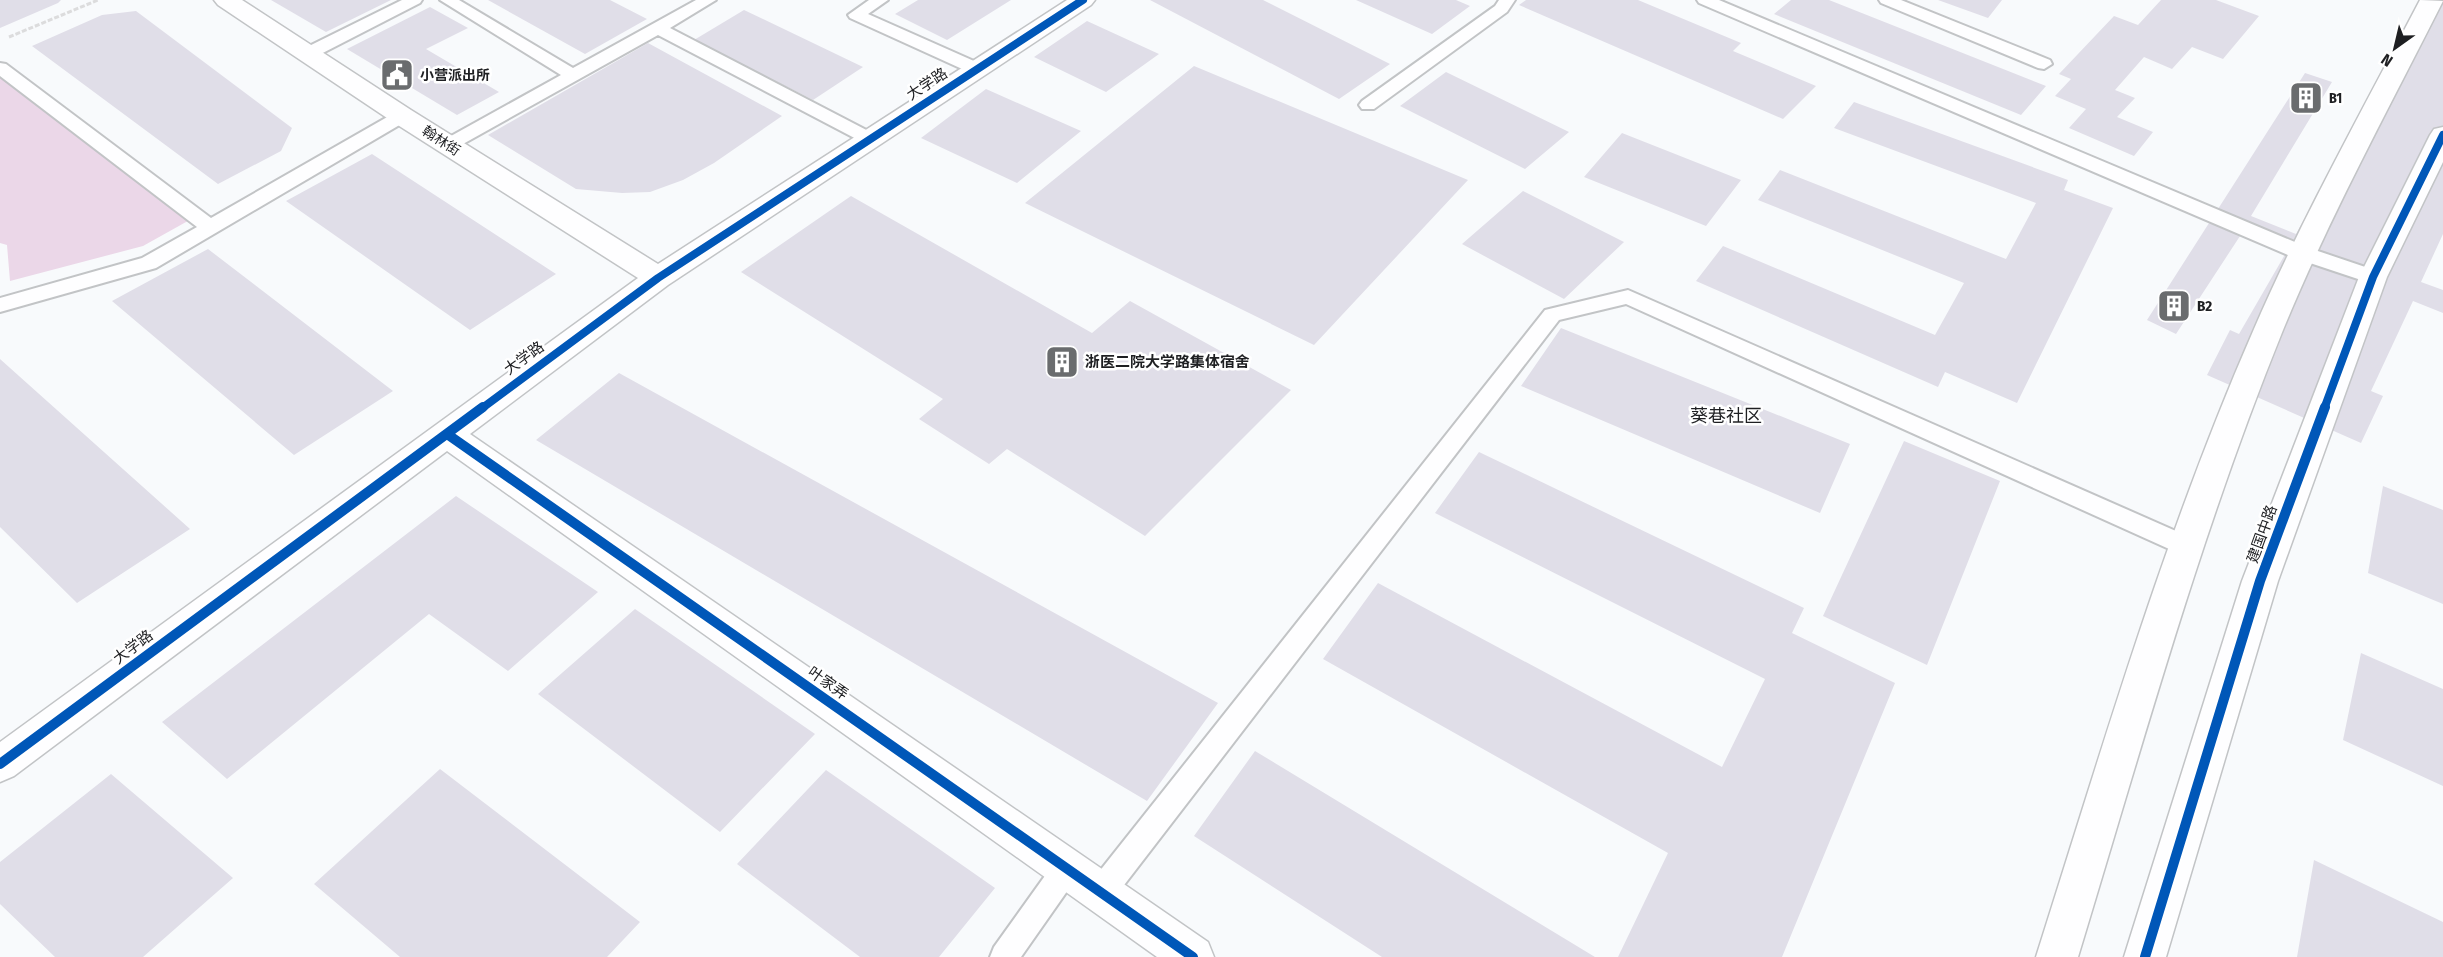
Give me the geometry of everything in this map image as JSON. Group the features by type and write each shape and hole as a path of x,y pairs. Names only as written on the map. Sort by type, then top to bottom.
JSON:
{"street":[{"name":"翰林街","path":"226,0 402,116 658,278"},
{"name":"大学路","path":"0,764 658,278 1083,0"},
{"path":"2057,957 2186,546 2249,376 2302,253 2432,0"},
{"name":"建国中路","path":"2145,957 2260,581 2373,277 2443,135"},
{"name":"叶家弄","path":"447,434 1193,957"}],"lane":[{"path":"307,54 414,0"},
{"path":"448,0 573,75"},
{"path":"880,0 856,15 977,69"},
{"path":"1368,105 1501,9 1508,0"},
{"path":"1705,0 2302,253 2373,277"},
{"path":"1887,0 2044,64"},
{"path":"448,145 658,28 696,2"},
{"path":"658,28 870,140"},
{"path":"0,68 210,227"},
{"path":"0,305 149,263 402,116"},
{"path":"1101,892 1552,315 1628,297 2186,546"},
{"path":"1004,957 1067,868"}],"path":[{"path":"0,41 98,0"}],"shaded area":[{"path":"0,68 195,217 143,246 10,281 7,245 0,243"}],"building":[{"path":"0,0 61,0 0,28"},
{"path":"271,0 391,0 326,32"},
{"path":"488,0 610,0 647,19 585,54"},
{"path":"918,0 1011,0 947,40 895,14"},
{"path":"1150,0 1263,0 1390,64 1339,99"},
{"path":"1356,0 1456,0 1470,6 1432,34"},
{"path":"1526,0 1638,0 1741,43 1733,51 1816,86 1783,119 1519,5"},
{"path":"1791,0 1829,0 2046,86 2021,115 1774,14"},
{"path":"1938,0 2002,0 1988,18"},
{"path":"2161,0 2216,0 2259,16 2223,59 2192,47 2172,69 2144,57 2115,90 2135,98 2117,117 2153,132 2134,156 2069,128 2086,109 2055,96 2071,79 2059,74 2114,16 2138,25"},
{"path":"2425,0 2443,0 2443,234 2421,282 2443,290 2443,313 2413,301 2371,391 2383,396 2361,443 2207,375 2230,330 2239,334 2287,251 2242,233 2176,334 2147,320 2305,73 2332,82 2251,216 2296,234"},
{"path":"430,7 468,28 426,49 499,92 457,115 347,49"},
{"path":"744,10 863,67 813,100 694,40"},
{"path":"136,11 292,128 281,151 218,184 32,46 102,15"},
{"path":"1087,21 1159,54 1106,92 1034,57"},
{"path":"648,43 782,116 714,163 683,180 650,192 622,193 576,189 488,135"},
{"path":"1194,66 1468,180 1314,345 1025,203"},
{"path":"1446,72 1569,132 1525,169 1400,106"},
{"path":"986,89 1081,131 1017,183 921,138"},
{"path":"1854,102 2068,180 2064,190 2113,208 2017,403 1945,372 1938,387 1696,281 1723,246 1935,335 1964,283 1758,200 1780,170 2006,259 2036,203 1834,128"},
{"path":"1622,133 1741,180 1706,226 1584,177"},
{"path":"372,154 556,274 470,330 286,201"},
{"path":"1523,191 1624,242 1564,299 1462,244"},
{"name":"浙医二院大学路集体宿舍","path":"851,196 1092,333 1130,301 1291,390 1145,536 1007,449 989,464 919,419 943,399 741,272"},
{"path":"208,249 393,391 294,455 112,301"},
{"path":"1561,328 1850,444 1820,513 1521,386"},
{"path":"0,359 190,529 77,603 0,527"},
{"path":"619,373 1218,703 1147,801 536,440"},
{"path":"1904,441 2000,481 1927,665 1823,616"},
{"path":"1479,452 1804,608 1792,633 1895,683 1782,957 1618,957 1668,853 1323,659 1378,583 1722,767 1765,679 1435,513"},
{"path":"2383,486 2443,510 2443,604 2368,573"},
{"path":"456,496 598,592 508,671 429,614 227,779 162,722"},
{"path":"635,609 815,734 720,832 538,694"},
{"path":"2361,653 2443,689 2443,786 2343,740"},
{"path":"1255,751 1595,957 1382,957 1194,836"},
{"path":"440,769 640,922 607,957 400,957 314,884"},
{"path":"826,770 995,888 939,957 860,957 737,864"},
{"path":"111,774 233,878 143,957 55,957 0,904 0,862"},
{"path":"2314,860 2443,922 2443,957 2297,957"}],"cycle path":[{"path":"0,764 658,278 1083,0"},
{"path":"2145,957 2260,581 2373,277 2443,135"},
{"path":"447,434 1193,957"}],"place":[{"name":"小营派出所","path":"397,75"},
{"name":"B1","path":"2306,98"},
{"name":"B2","path":"2174,306"},
{"name":"浙医二院大学路集体宿舍","path":"1062,362"}],"district":[{"name":"葵巷社区","path":"1726,416"}]}
